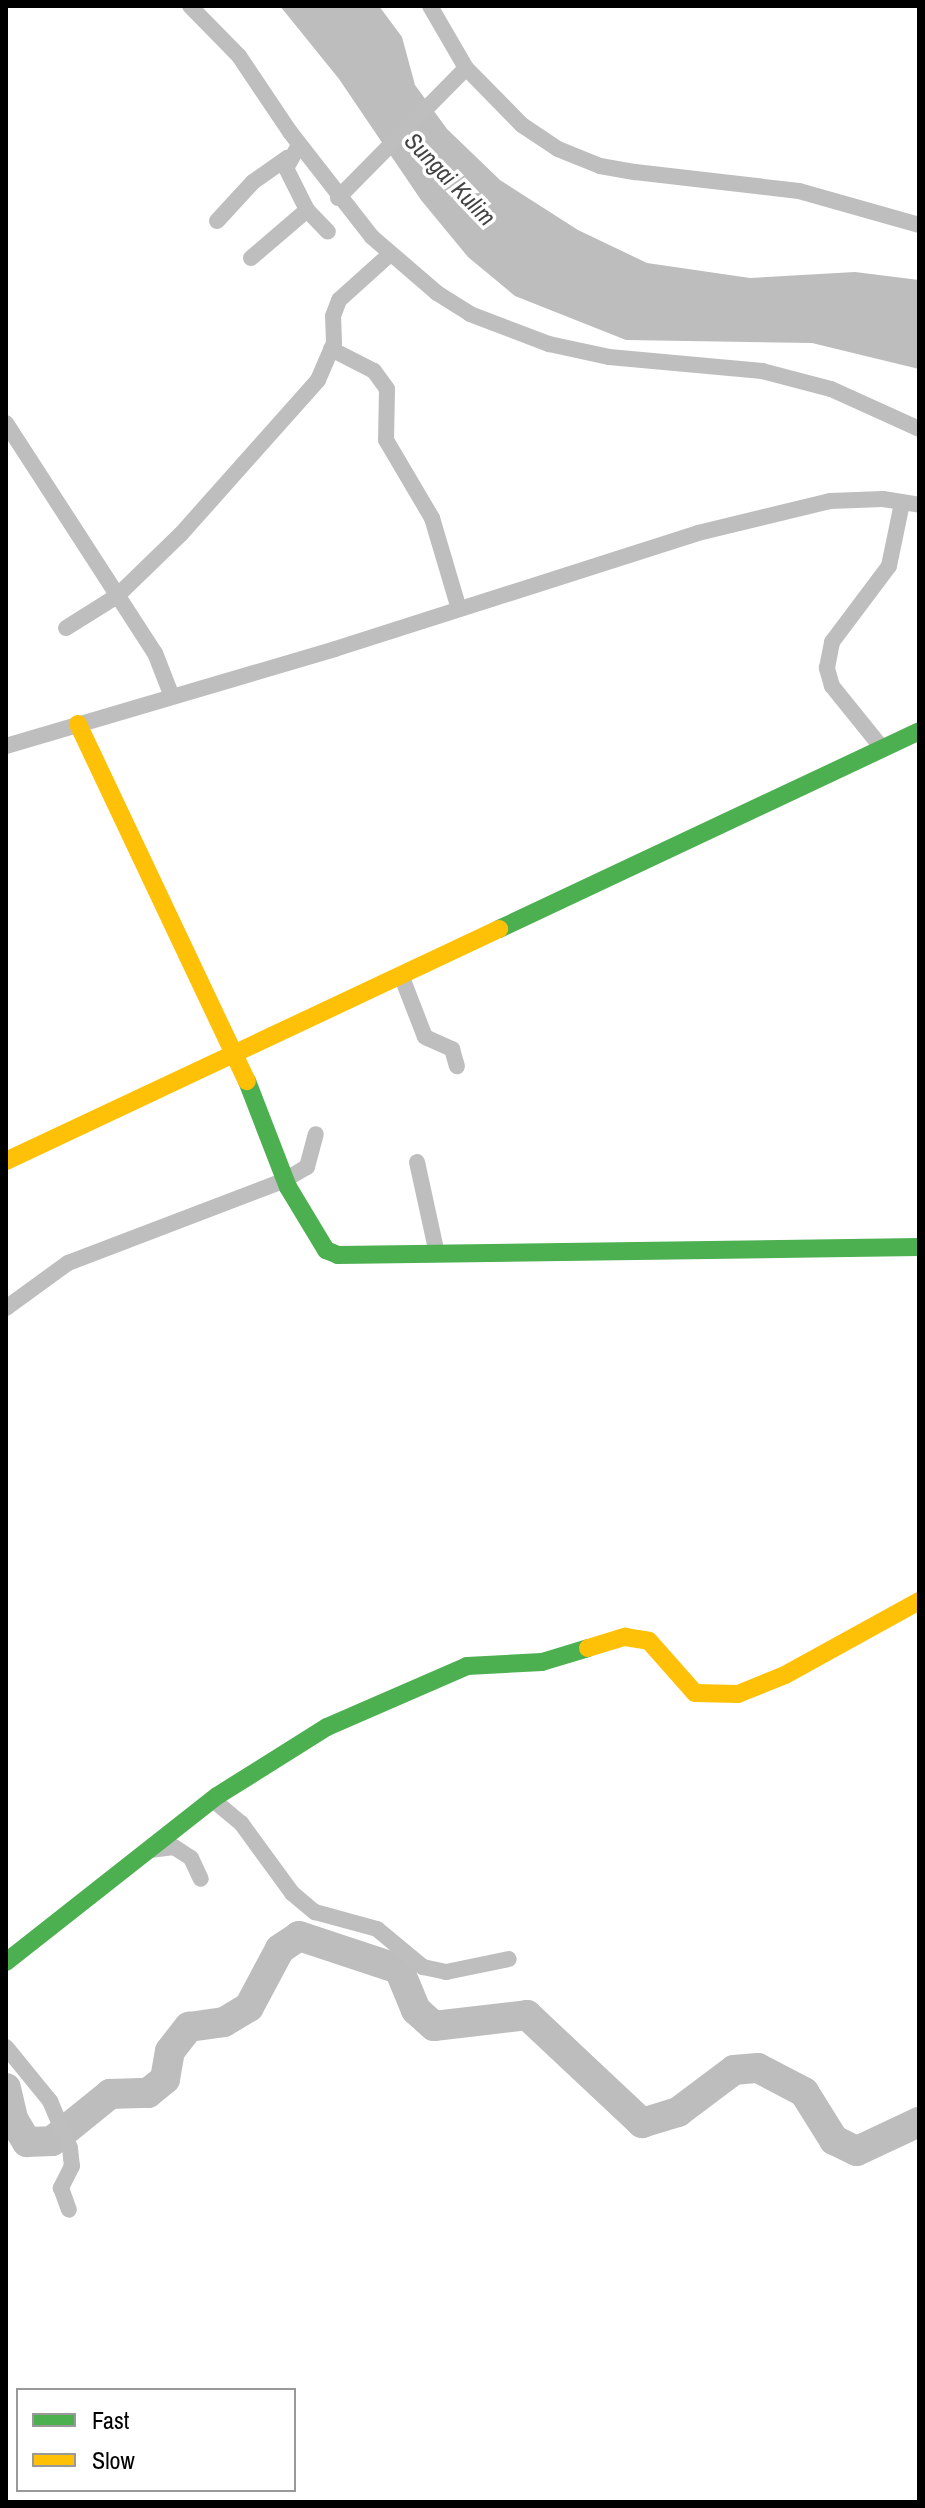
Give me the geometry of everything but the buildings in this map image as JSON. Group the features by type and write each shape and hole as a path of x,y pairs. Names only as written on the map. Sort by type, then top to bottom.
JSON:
{"street":[{"path":"190,6 239,56 338,198 390,254 470,314 549,344 609,357 762,371 831,389 919,429"},
{"path":"430,6 466,68 522,125 558,149 600,166 799,191 919,225"},
{"path":"338,198 466,68"},
{"path":"217,221 253,182 287,158 299,145"},
{"path":"287,158 286,168 307,210 328,232"},
{"path":"251,258 307,210"},
{"path":"66,628 117,596 181,534 318,380 331,349 339,300 390,254"},
{"path":"331,349 374,371 387,389 386,440 432,518 459,609"},
{"path":"6,423 155,653 171,694"},
{"path":"6,746 698,533 830,501 911,504 889,566 832,642 827,668 832,686 882,748"},
{"path":"78,724 236,1053 285,1180 315,1239 326,1250 338,1255 919,1247"},
{"path":"6,1161 882,748 916,737"},
{"path":"401,975 425,1037 452,1049 457,1066"},
{"path":"6,1308 68,1263 285,1180 307,1167 316,1134"},
{"path":"417,1162 437,1254"},
{"path":"6,1962 212,1799 327,1727 467,1666 542,1662 625,1637 649,1641 695,1693 738,1694 785,1675 919,1601"},
{"path":"212,1799 241,1823 292,1893 315,1912 377,1929 423,1967 446,1972 509,1959"},
{"path":"149,1850 174,1847 191,1858 201,1879"},
{"path":"6,2047 50,2101 70,2148 72,2166 61,2188 69,2210"}],"water":[{"name":"Sungai Kulim","path":"280,6 379,6 402,37 415,85 447,129 500,180 578,230 647,263 750,278 855,272 919,280 919,369 812,343 626,340 515,296 468,257 421,200 339,79"}],"waterway":[{"path":"6,2088 13,2119 27,2142 52,2141 110,2094 148,2093 165,2079 170,2051 189,2027 224,2022 249,2007 280,1949 299,1936 399,1969 416,2010 434,2026 527,2015 642,2123 678,2112 734,2070 758,2068 804,2092 834,2140 857,2151 919,2122"}],"traffic: fast":[{"path":"499,929 919,731"},
{"path":"247,1081 288,1187 326,1250 338,1255 919,1247"},
{"path":"6,1962 217,1796 327,1727 467,1666 542,1662 588,1648"}],"traffic: slow":[{"path":"78,724 247,1081"},
{"path":"6,1161 499,929"},
{"path":"588,1648 625,1637 649,1641 695,1693 738,1694 785,1675 919,1601"}]}
